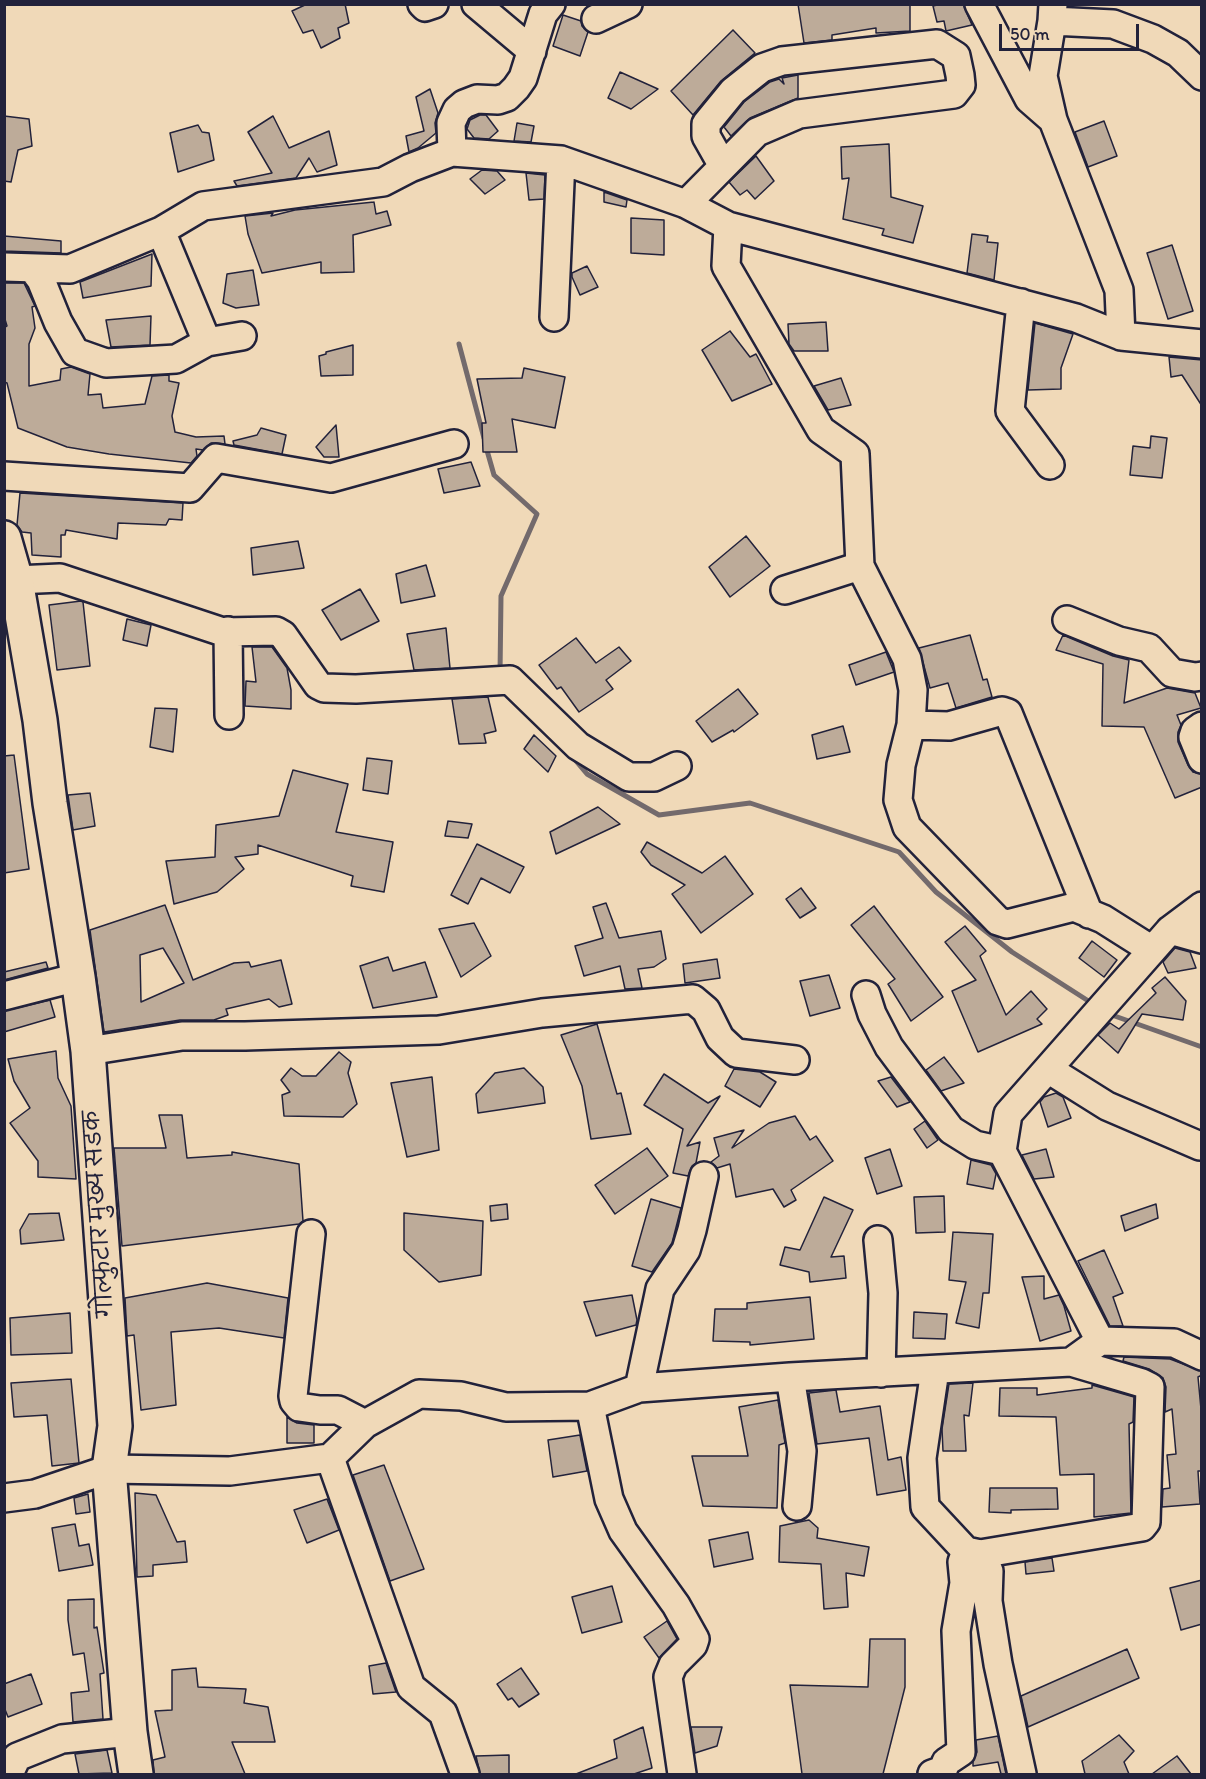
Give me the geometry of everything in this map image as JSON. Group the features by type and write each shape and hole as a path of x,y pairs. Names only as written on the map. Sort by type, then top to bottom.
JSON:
{"main road":[{"name":"गोल्फुटार मुख्य सडक","path":"4,538 16,580 40,720 50,803 88,1051 115,1426 109,1469 130,1732 136,1774"}],"street":[{"path":"422,4 425,7 434,4"},
{"path":"476,4 532,51"},
{"path":"452,152 451,123 457,110 464,104 477,99 498,100 507,97 516,88 523,78 543,14 551,4"},
{"path":"596,19 628,4"},
{"path":"979,4 1029,99 1053,120"},
{"path":"1121,336 1119,290 1053,120 1043,76 1053,13 1113,24 1153,39 1178,53 1202,76"},
{"path":"686,204 757,132 800,114 954,94 961,86 956,56 937,44 782,61 762,68 733,91 706,124 706,136 723,166"},
{"path":"4,267 70,269 161,231 203,206 383,182 410,168 452,152 561,160 686,204 728,226 1076,318 1121,336 1202,344"},
{"path":"554,318 561,160"},
{"path":"728,226 726,266 821,430 855,454 860,566 907,659 913,690 898,800 907,827 998,921 1007,924 1074,907 1103,919 1152,950"},
{"path":"161,231 207,342"},
{"path":"32,268 41,280 58,322 75,352 106,363 176,359 207,342 242,336"},
{"path":"1021,303 1010,411 1050,465"},
{"path":"4,476 190,488 216,458 331,478 454,444"},
{"path":"785,590 860,566"},
{"path":"16,580 60,578 223,632 276,631 283,636 318,685 324,688 356,689 501,680 578,746 629,777 654,777 677,766"},
{"path":"1067,620 1119,641 1149,648 1172,673 1202,676"},
{"path":"228,631 230,715"},
{"path":"910,725 949,726 1002,711 1008,713 1089,914"},
{"path":"1202,726 1195,731 1193,737 1202,759"},
{"path":"1100,1341 1002,1151 1008,1114 1170,930 1202,906"},
{"path":"1170,930 1202,939"},
{"path":"4,996 78,977"},
{"path":"866,995 872,1014 889,1047 951,1130 975,1145 1002,1151"},
{"path":"88,1051 182,1036 439,1030 542,1013 693,999 706,1010 720,1038 736,1053 795,1060"},
{"path":"1048,1069 1107,1106 1200,1146"},
{"path":"639,1388 660,1289 686,1250 704,1176"},
{"path":"312,1234 292,1396 299,1407 338,1410 365,1424"},
{"path":"878,1240 883,1293 881,1373"},
{"path":"1071,1362 1100,1341 1174,1342 1202,1356"},
{"path":"4,1498 35,1494 109,1469 230,1471 330,1458 365,1424 419,1394 461,1396 506,1407 591,1406 639,1388 790,1377 1071,1362 1142,1383 1150,1388 1146,1522 1142,1527 973,1553 962,1562 964,1583 956,1631 961,1752 946,1762 943,1770 932,1774"},
{"path":"935,1370 922,1458 926,1507 989,1571 988,1601 998,1664 1022,1774"},
{"path":"790,1377 802,1451 797,1506"},
{"path":"591,1406 609,1499 623,1531 676,1605 695,1639 693,1645 673,1665 668,1677 682,1774"},
{"path":"330,1458 411,1687 442,1713 465,1774"},
{"path":"9,1763 17,1756 62,1739 130,1732"}],"building":[{"path":"307,4 345,4 349,23 338,28 340,38 321,48 313,30 303,33 292,11"},
{"path":"798,4 910,5 910,31 876,33 876,28 832,35 832,40 804,43"},
{"path":"963,4 972,25 946,31 944,21 937,22 933,6"},
{"path":"563,15 581,21 582,26 588,32 580,56 553,46"},
{"path":"733,30 755,53 721,81 693,115 671,91"},
{"path":"620,72 658,89 631,109 608,98"},
{"path":"798,75 798,98 750,118 731,136 724,127 744,102 770,82 779,79 784,84 782,78"},
{"path":"430,89 438,113 435,123 436,133 418,148 409,152 406,136 424,131 416,97"},
{"path":"486,115 498,131 489,139 474,138 467,129 470,120"},
{"path":"4,116 29,119 32,146 18,150 11,182 4,181"},
{"path":"273,116 289,148 329,131 337,165 317,172 309,158 296,178 237,186 234,181 272,173 248,132"},
{"path":"1104,121 1117,156 1088,167 1075,132"},
{"path":"517,123 534,126 531,142 514,141"},
{"path":"198,125 202,132 209,133 214,160 178,172 170,133"},
{"path":"889,144 891,197 923,206 913,243 882,235 884,229 843,219 849,178 842,179 841,147"},
{"path":"756,156 774,181 755,199 747,190 740,195 729,182"},
{"path":"482,170 497,171 505,180 485,194 470,179"},
{"path":"526,173 545,175 544,199 529,200"},
{"path":"604,192 627,200 626,207 604,202"},
{"path":"374,202 376,214 387,211 391,225 353,235 354,272 321,273 321,262 262,273 248,234 245,216 273,213 271,216 295,210"},
{"path":"631,218 664,220 664,255 631,253"},
{"path":"972,234 988,236 987,242 998,243 994,280 967,273"},
{"path":"4,236 61,241 61,253 4,251"},
{"path":"1172,245 1193,311 1168,319 1147,253"},
{"path":"152,254 151,286 83,298 80,282"},
{"path":"587,266 598,287 580,295 572,273"},
{"path":"253,270 259,305 236,308 223,303 227,274"},
{"path":"4,283 24,283 35,306 32,307 35,328 29,344 29,386 60,380 61,369 71,367 90,374 88,395 101,394 103,408 145,404 152,376 169,375 169,381 179,383 172,416 175,432 196,437 224,436 225,444 211,443 203,450 196,449 197,456 191,463 67,447 18,428 7,383 4,382 4,328 7,326 4,316"},
{"path":"151,316 150,345 111,347 106,320"},
{"path":"826,322 828,351 794,351 789,344 788,324"},
{"path":"1035,323 1073,334 1061,368 1061,389 1028,390"},
{"path":"730,331 750,357 756,354 772,384 732,401 702,350"},
{"path":"353,345 353,375 321,376 319,356"},
{"path":"1169,357 1202,360 1202,406 1182,375 1171,377"},
{"path":"524,368 565,377 555,428 512,419 517,452 483,452 482,423 486,423 477,379 522,378"},
{"path":"841,378 851,405 828,410 814,386"},
{"path":"336,425 339,457 324,457 316,447"},
{"path":"261,428 286,435 282,454 234,445 233,441 257,435"},
{"path":"1151,436 1167,438 1162,478 1130,475 1133,446 1150,448"},
{"path":"471,462 480,486 444,493 438,469"},
{"path":"20,493 183,503 182,520 169,519 166,525 118,523 117,539 66,530 65,535 61,535 61,557 32,555 31,533 22,532 17,525"},
{"path":"746,536 770,566 730,597 709,567"},
{"path":"298,541 304,568 253,575 251,548"},
{"path":"426,565 435,596 401,603 396,574"},
{"path":"360,589 379,621 341,640 322,610"},
{"path":"83,602 90,666 57,670 49,605"},
{"path":"127,619 151,625 147,646 123,640"},
{"path":"446,628 450,668 414,670 407,634"},
{"path":"970,635 983,680 987,679 992,697 956,708 948,683 930,688 919,648"},
{"path":"1063,635 1113,656 1129,660 1124,703 1167,688 1195,693 1201,708 1177,715 1181,725 1178,742 1193,772 1202,774 1202,787 1175,798 1144,727 1102,726 1103,664 1056,650"},
{"path":"576,638 596,663 619,647 631,661 606,680 613,689 579,712 561,687 557,689 539,665"},
{"path":"252,647 272,647 287,668 291,690 291,709 245,706 246,681 256,682"},
{"path":"886,652 894,672 856,685 849,665"},
{"path":"738,689 758,714 734,732 733,730 712,742 696,721"},
{"path":"488,697 496,731 484,734 486,743 459,744 452,699"},
{"path":"155,708 177,709 173,752 150,747"},
{"path":"843,726 850,752 817,759 812,735"},
{"path":"534,735 556,756 548,772 524,749"},
{"path":"14,755 29,869 4,873 4,756"},
{"path":"367,758 392,761 388,794 363,790"},
{"path":"293,770 348,784 336,832 393,842 384,892 351,886 353,876 258,845 258,854 235,857 244,869 217,892 174,904 166,861 215,857 216,825 279,816"},
{"path":"90,793 95,826 73,830 68,795"},
{"path":"598,807 620,824 556,854 550,832"},
{"path":"448,821 472,824 468,838 445,836"},
{"path":"647,842 702,873 725,856 753,894 701,933 672,894 685,885 651,865 641,852"},
{"path":"477,844 524,867 510,893 481,878 468,904 451,895"},
{"path":"801,888 816,908 800,918 786,899"},
{"path":"606,903 619,938 661,931 666,959 654,967 638,969 642,988 625,989 620,966 584,976 575,946 603,938 593,907"},
{"path":"165,905 193,980 234,963 249,962 251,967 281,960 292,1004 279,1007 269,999 226,1009 228,1015 214,1020 180,1020 104,1032 90,930","holes":["163,948 184,983 141,1002 140,955"]},
{"path":"874,906 943,997 911,1021 888,984 895,979 851,925"},
{"path":"474,923 491,956 461,977 439,929"},
{"path":"965,926 986,951 980,956 1006,1015 1031,991 1047,1009 1037,1019 1042,1024 978,1052 952,991 976,980 945,942"},
{"path":"1092,941 1117,960 1104,977 1079,958"},
{"path":"1175,948 1190,952 1196,968 1168,973 1163,962"},
{"path":"388,957 393,971 425,962 437,997 373,1008 360,966"},
{"path":"717,959 720,978 685,983 683,964"},
{"path":"46,962 48,968 4,980 4,972"},
{"path":"829,975 840,1008 810,1016 800,981"},
{"path":"1165,977 1186,1001 1183,1020 1142,1014 1118,1053 1098,1035 1110,1023 1119,1029 1156,993 1152,988"},
{"path":"50,1000 55,1017 4,1032 4,1011"},
{"path":"597,1024 617,1094 621,1093 631,1134 591,1139 582,1086 561,1035"},
{"path":"56,1051 58,1078 71,1106 76,1179 38,1177 38,1161 10,1123 30,1108 14,1081 8,1059"},
{"path":"339,1052 351,1062 348,1073 357,1104 343,1117 284,1116 282,1095 290,1092 281,1080 291,1068 302,1076 316,1076"},
{"path":"944,1057 964,1083 941,1091 926,1070"},
{"path":"524,1068 543,1087 545,1103 478,1113 476,1094 495,1073"},
{"path":"734,1069 760,1072 776,1082 760,1107 725,1086"},
{"path":"664,1074 708,1103 720,1096 687,1146 700,1142 696,1163 692,1166 688,1176 673,1173 683,1129 644,1105"},
{"path":"432,1077 439,1150 407,1157 391,1083"},
{"path":"891,1077 910,1102 897,1107 878,1081"},
{"path":"1056,1093 1063,1097 1071,1118 1048,1127 1040,1102 1044,1097"},
{"path":"159,1115 182,1115 187,1158 232,1155 232,1152 299,1164 303,1221 299,1224 122,1246 114,1148 166,1148"},
{"path":"795,1116 810,1140 816,1136 833,1161 791,1190 796,1200 784,1207 773,1189 736,1197 730,1164 717,1168 711,1162 719,1156 714,1138 744,1130 732,1148 769,1123"},
{"path":"925,1121 938,1140 927,1148 914,1129"},
{"path":"647,1148 668,1176 615,1214 595,1185"},
{"path":"890,1149 902,1186 877,1194 865,1158"},
{"path":"1046,1149 1054,1177 1034,1179 1022,1155"},
{"path":"971,1160 991,1165 996,1174 993,1189 967,1184"},
{"path":"944,1196 945,1232 916,1233 914,1197"},
{"path":"824,1197 853,1210 831,1257 844,1256 846,1278 810,1282 809,1272 780,1265 785,1247 800,1250"},
{"path":"651,1199 681,1208 672,1243 652,1272 632,1266"},
{"path":"507,1204 508,1219 491,1221 490,1206"},
{"path":"1156,1204 1158,1218 1125,1231 1121,1216"},
{"path":"59,1213 64,1240 21,1244 20,1230 29,1214"},
{"path":"404,1213 483,1221 481,1275 439,1282 404,1250"},
{"path":"953,1232 993,1234 989,1293 983,1293 979,1328 956,1323 966,1282 949,1280"},
{"path":"1104,1250 1123,1293 1113,1297 1123,1326 1110,1326 1078,1261"},
{"path":"1044,1276 1044,1299 1059,1295 1071,1331 1040,1341 1022,1277"},
{"path":"207,1283 288,1298 284,1338 219,1328 171,1332 176,1405 141,1410 134,1335 127,1336 125,1298"},
{"path":"632,1295 636,1325 596,1336 584,1302"},
{"path":"810,1297 814,1339 750,1345 750,1342 713,1341 715,1309 747,1309 747,1303"},
{"path":"914,1312 947,1314 945,1339 913,1338"},
{"path":"70,1313 72,1353 11,1355 10,1318"},
{"path":"1124,1357 1170,1359 1202,1371 1202,1375 1198,1377 1202,1420 1202,1471 1198,1471 1200,1504 1162,1507 1163,1489 1170,1488 1167,1455 1176,1454 1172,1409 1165,1412 1166,1387 1163,1378 1149,1369 1123,1361"},
{"path":"71,1379 79,1463 52,1466 47,1415 14,1417 11,1383"},
{"path":"973,1383 969,1416 964,1415 966,1451 943,1451 942,1429 949,1384"},
{"path":"1092,1385 1134,1397 1133,1422 1129,1424 1131,1513 1094,1517 1094,1474 1060,1475 1056,1417 999,1416 1000,1388 1037,1388 1037,1395 1092,1388"},
{"path":"836,1390 840,1412 880,1406 888,1460 901,1457 906,1490 877,1495 869,1438 817,1444 809,1393"},
{"path":"778,1400 785,1443 779,1445 777,1508 703,1506 692,1456 748,1456 739,1407"},
{"path":"287,1417 297,1423 314,1425 314,1443 287,1443"},
{"path":"580,1435 587,1471 553,1477 548,1440"},
{"path":"384,1465 424,1569 390,1581 353,1475"},
{"path":"990,1488 1057,1488 1058,1509 1011,1510 1011,1513 989,1512"},
{"path":"135,1493 156,1495 177,1542 185,1541 187,1562 153,1565 153,1576 137,1577"},
{"path":"88,1494 90,1512 76,1514 74,1498"},
{"path":"327,1499 339,1530 307,1543 294,1510"},
{"path":"809,1520 818,1528 817,1538 869,1547 864,1576 846,1573 848,1607 824,1609 821,1564 779,1562 780,1526"},
{"path":"75,1524 79,1546 89,1544 93,1565 59,1571 52,1528"},
{"path":"748,1532 753,1559 714,1567 709,1540"},
{"path":"1052,1558 1054,1571 1026,1574 1025,1562"},
{"path":"1202,1580 1202,1624 1181,1630 1170,1588"},
{"path":"612,1586 622,1622 582,1633 572,1597"},
{"path":"94,1599 94,1628 97,1627 104,1673 100,1674 103,1719 73,1722 71,1693 89,1691 84,1653 73,1655 68,1620 68,1600"},
{"path":"667,1621 677,1639 659,1658 644,1637"},
{"path":"870,1639 905,1639 905,1687 883,1774 802,1774 790,1685 868,1687"},
{"path":"1127,1649 1139,1678 1028,1727 1021,1696"},
{"path":"386,1663 396,1692 373,1694 369,1666"},
{"path":"196,1668 198,1687 246,1689 244,1703 268,1707 275,1742 232,1742 245,1774 154,1774 153,1760 165,1757 155,1711 172,1710 172,1670"},
{"path":"521,1668 539,1694 519,1707 512,1698 508,1700 497,1684"},
{"path":"31,1674 42,1704 8,1717 4,1707 4,1684"},
{"path":"643,1727 652,1768 634,1774 576,1774 617,1758 614,1740"},
{"path":"691,1727 722,1727 717,1746 695,1753"},
{"path":"1119,1735 1134,1751 1124,1762 1129,1774 1085,1774 1082,1761"},
{"path":"998,1736 1006,1774 1001,1774 998,1762 973,1766 977,1752 976,1740"},
{"path":"107,1750 112,1773 79,1774 75,1754"},
{"path":"509,1755 509,1774 480,1774 476,1756"},
{"path":"1177,1756 1191,1774 1152,1774"}],"waterway":[{"path":"459,344 484,438"},
{"path":"486,447 494,475 537,514 501,596 500,674"},
{"path":"571,755 587,774 659,815 750,803 899,852 936,892 1012,952 1090,1002"},
{"path":"1109,1014 1202,1047"}]}
